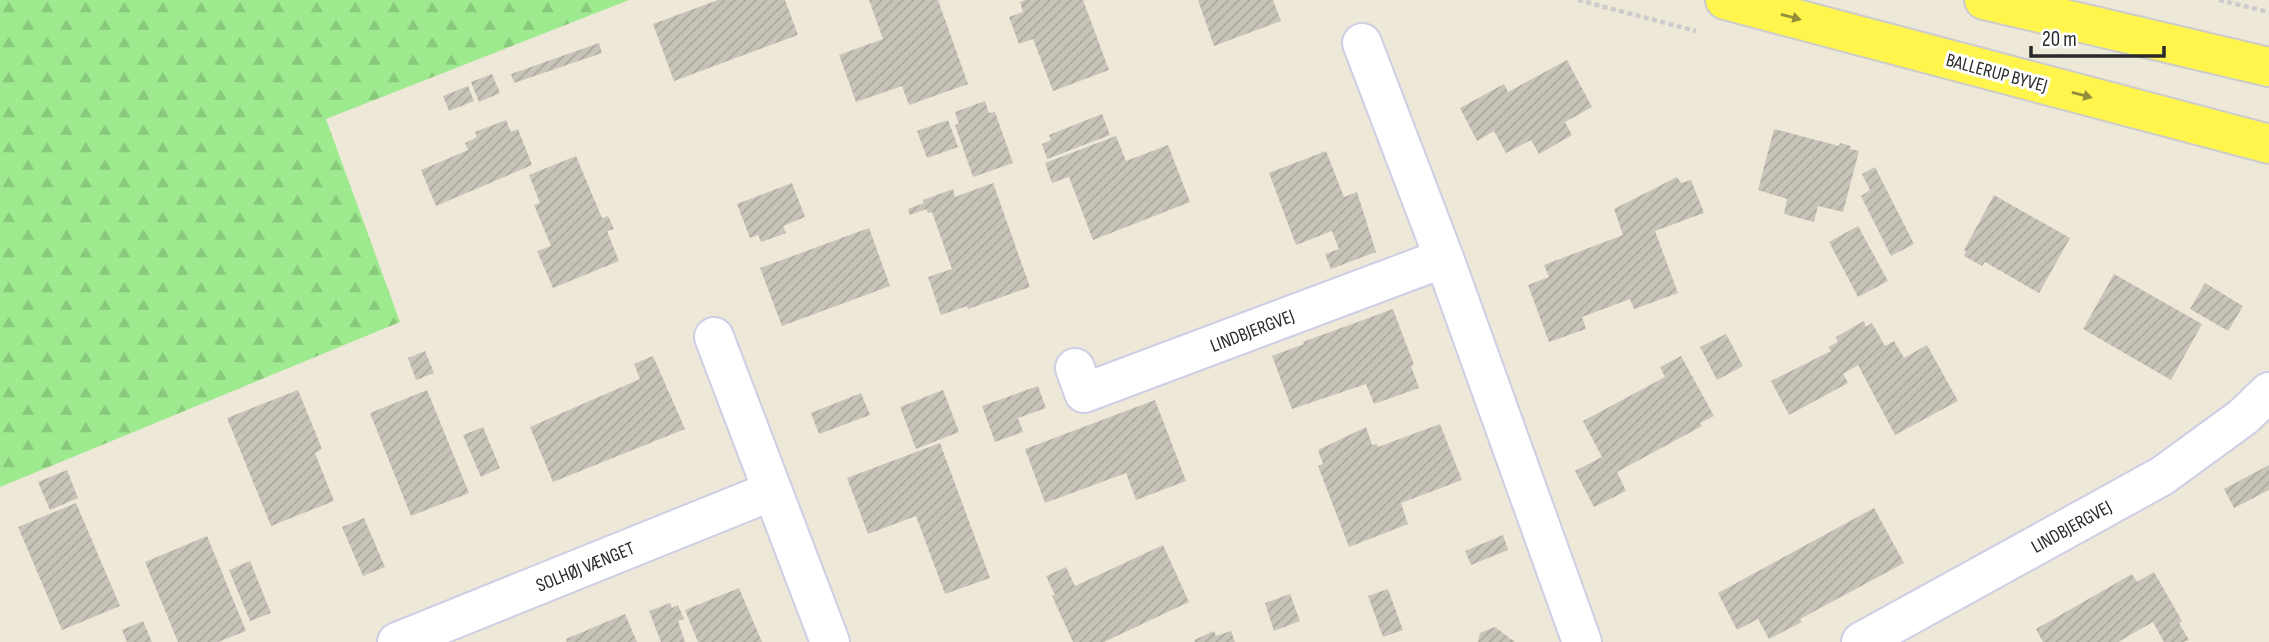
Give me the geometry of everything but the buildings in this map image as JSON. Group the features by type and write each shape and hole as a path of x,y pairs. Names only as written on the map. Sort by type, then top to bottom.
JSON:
{"main road":[{"name":"BALLERUP BYVEJ","path":"1725,0 2269,144"},
{"path":"1984,0 2269,67"}],"street":[{"path":"1362,43 1444,258 1582,642"},
{"name":"LINDBJERGVEJ","path":"1075,368 1084,393 1444,258"},
{"path":"714,337 830,642"},
{"name":"LINDBJERGVEJ","path":"1861,642 2162,476 2243,417 2269,392"},
{"name":"SOLHØJ VÆNGET","path":"397,642 772,491"}],"path":[{"path":"2219,0 2269,12"}],"green space":[{"path":"0,0 629,0 326,119 400,322 0,487"}]}
